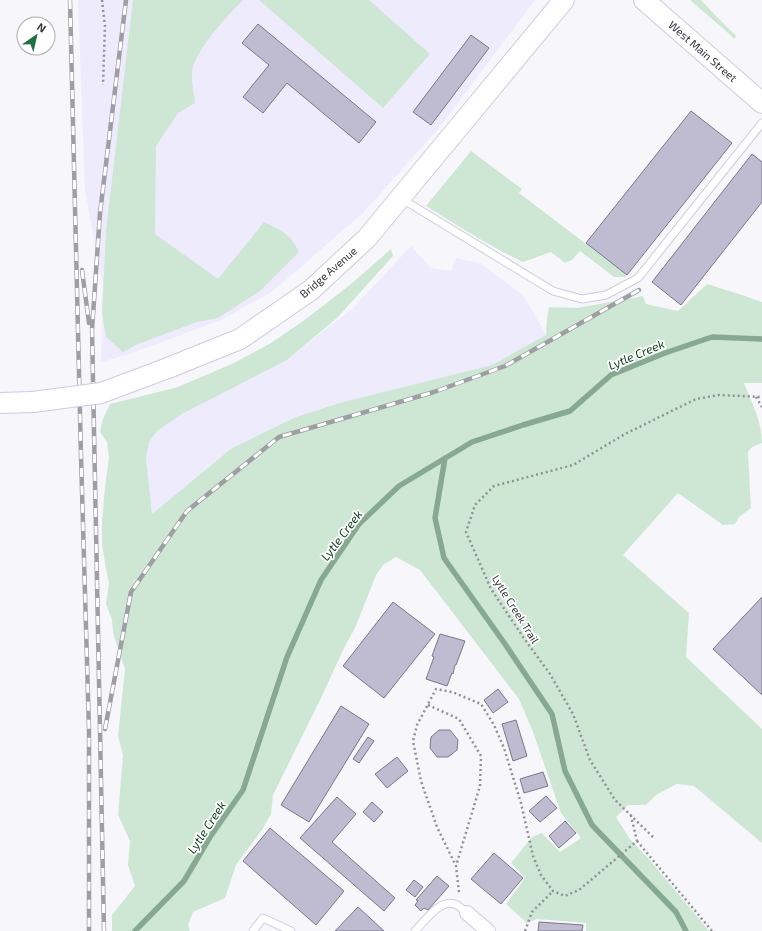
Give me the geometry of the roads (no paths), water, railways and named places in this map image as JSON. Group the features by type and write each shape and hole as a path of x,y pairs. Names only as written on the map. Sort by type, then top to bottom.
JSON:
{"street":[{"name":"Bridge Avenue","path":"0,403 32,402 101,393 240,339 311,290 367,238 564,0"},
{"name":"West Main Street","path":"644,0 762,102"},
{"path":"467,913 488,931"}],"lane":[{"path":"400,198 553,291 582,298 606,295 638,278 762,123"},
{"path":"415,931 439,907 447,903 455,904 467,913"},
{"path":"253,931 263,918 291,931"}],"waterway":[{"name":"Lytle Creek","path":"135,931 184,881 210,837 243,790 287,657 321,580 359,524 399,486 472,442 570,411 611,375 665,353 712,337 762,339"},
{"path":"445,458 435,518 444,558 505,644 552,714 565,771 592,825 676,912 686,931"}],"railway":[{"path":"70,0 89,730 89,931"},
{"path":"104,931 92,330 100,213 126,0"},
{"path":"82,270 89,323"},
{"path":"105,729 131,592 187,511 279,437 434,392 505,366 639,290"}]}
